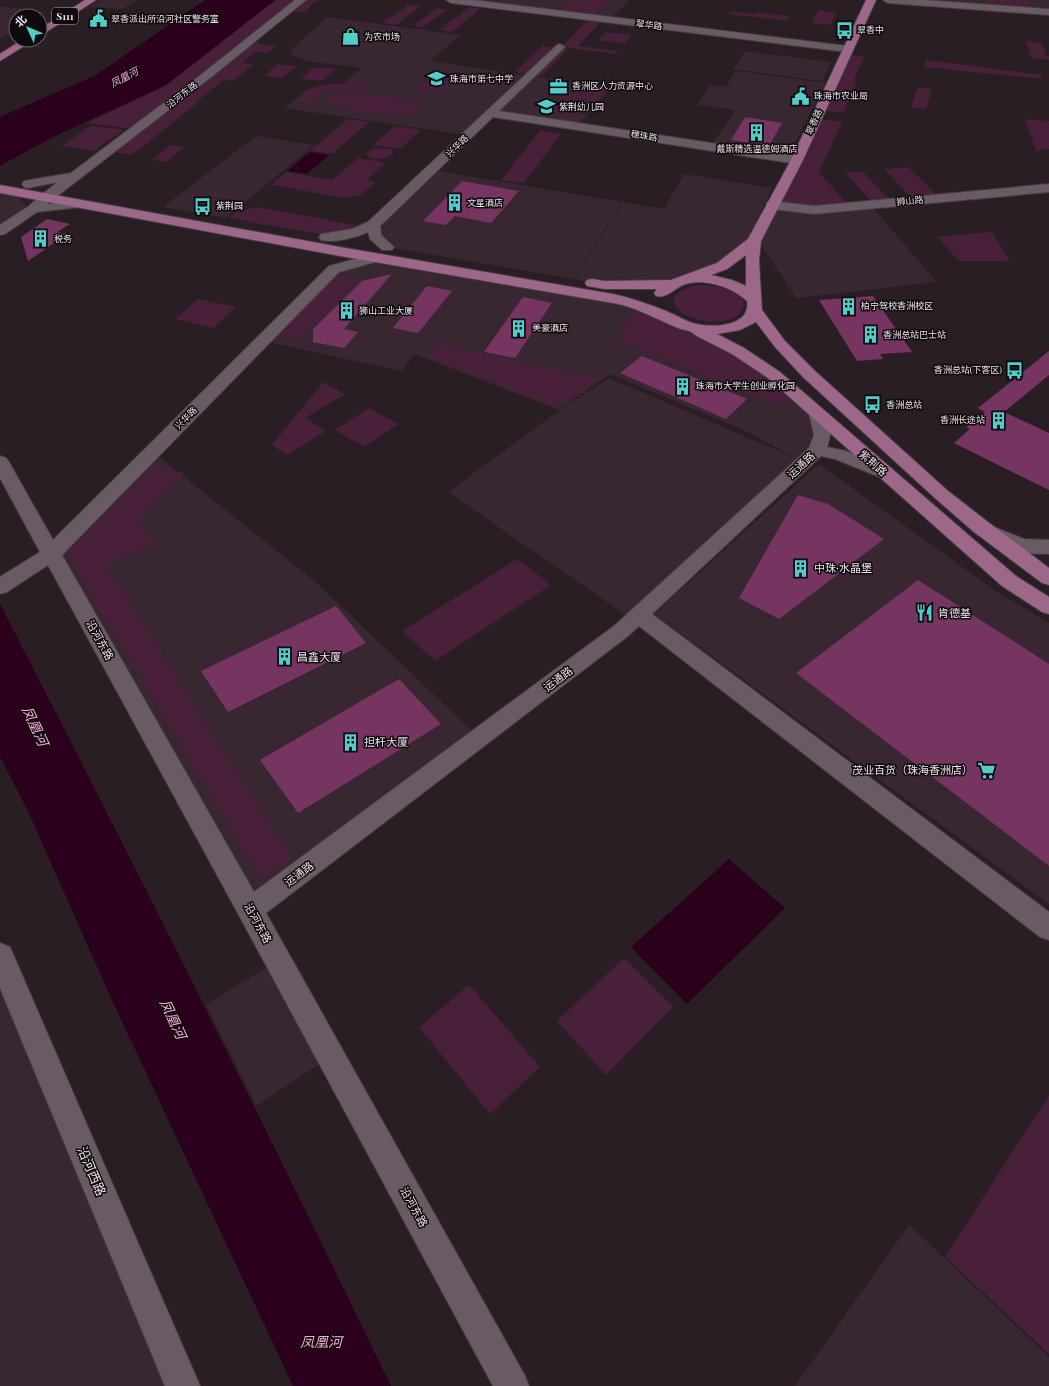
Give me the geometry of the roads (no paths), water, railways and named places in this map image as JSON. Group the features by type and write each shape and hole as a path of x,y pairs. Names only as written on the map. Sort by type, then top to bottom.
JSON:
{"main road":[{"name":"S111","path":"48,28 91,0"},
{"name":"翠香路","path":"754,241 797,160 847,49 871,0"},
{"path":"0,58 16,48"},
{"path":"0,180 58,189 325,243"},
{"path":"0,189 76,204 381,253 623,301 666,316 677,323 692,328 709,330 739,326 750,320 755,306 752,261 754,241"},
{"path":"381,253 605,285 671,284 723,266 754,241"},
{"name":"紫荆路","path":"688,279 704,278 720,280 741,288 747,292 780,344 809,374 942,495 981,527 1049,578"},
{"path":"666,316 659,308 659,298 662,290 671,284"},
{"name":"紫荆路","path":"692,328 738,351 774,375 1009,581 1049,607"}],"street":[{"name":"沿河东路","path":"34,209 45,198 81,173 301,0"},
{"name":"翠华路","path":"451,0 847,49"},
{"path":"888,0 1049,12"},
{"name":"兴华路","path":"325,243 356,233 373,225 560,47"},
{"name":"穗珠路","path":"491,113 797,160"},
{"path":"28,184 57,180 81,173"},
{"path":"81,173 77,181 81,188"},
{"name":"狮山路","path":"772,205 814,210 1049,188"},
{"path":"0,231 34,209 76,204"},
{"path":"373,225 381,253"},
{"path":"325,243 334,269"},
{"name":"兴华路","path":"0,587 51,554 334,269 381,253"},
{"name":"运通路","path":"250,910 621,631 817,450 823,435 817,414"},
{"path":"817,450 840,455 883,472"},
{"name":"沿河东路","path":"0,462 250,910 512,1386"},
{"path":"981,527 1021,546 1049,547"},
{"path":"639,615 1049,928"},
{"name":"沿河西路","path":"0,956 183,1386"}],"water":[{"name":"凤凰河","path":"205,0 275,0 166,85 51,138 0,166 0,117 96,75"},
{"path":"310,152 329,155 307,174 287,171"},
{"name":"凤凰河","path":"0,604 198,994 391,1386 293,1386 111,998 27,809 0,757"},
{"path":"729,859 785,908 687,1004 631,947"}],"place":[{"name":"翠香派出所沿河社区警务室","path":"98,19"},
{"name":"翠香中","path":"844,30"},
{"name":"为农市场","path":"351,37"},
{"name":"珠海市第七中学","path":"437,79"},
{"name":"香洲区人力资源中心","path":"559,86"},
{"name":"珠海市农业局","path":"801,96"},
{"name":"紫荆幼儿园","path":"546,107"},
{"name":"戴斯精选温德姆酒店","path":"757,132"},
{"name":"文星酒店","path":"454,203"},
{"name":"紫荆园","path":"203,206"},
{"name":"税务","path":"41,239"},
{"name":"柏宁驾校香洲校区","path":"848,306"},
{"name":"狮山工业大厦","path":"346,311"},
{"name":"美豪酒店","path":"519,328"},
{"name":"香洲总站巴士站","path":"870,335"},
{"name":"香洲总站(下客区)","path":"1015,370"},
{"name":"珠海市大学生创业孵化园","path":"683,386"},
{"name":"香洲总站","path":"873,405"},
{"name":"香洲长途站","path":"998,420"},
{"name":"中珠·水晶堡","path":"801,568"},
{"name":"肯德基","path":"925,613"},
{"name":"昌鑫大厦","path":"284,657"},
{"name":"担杆大厦","path":"351,742"},
{"name":"茂业百货（珠海香洲店）","path":"986,770"}]}
